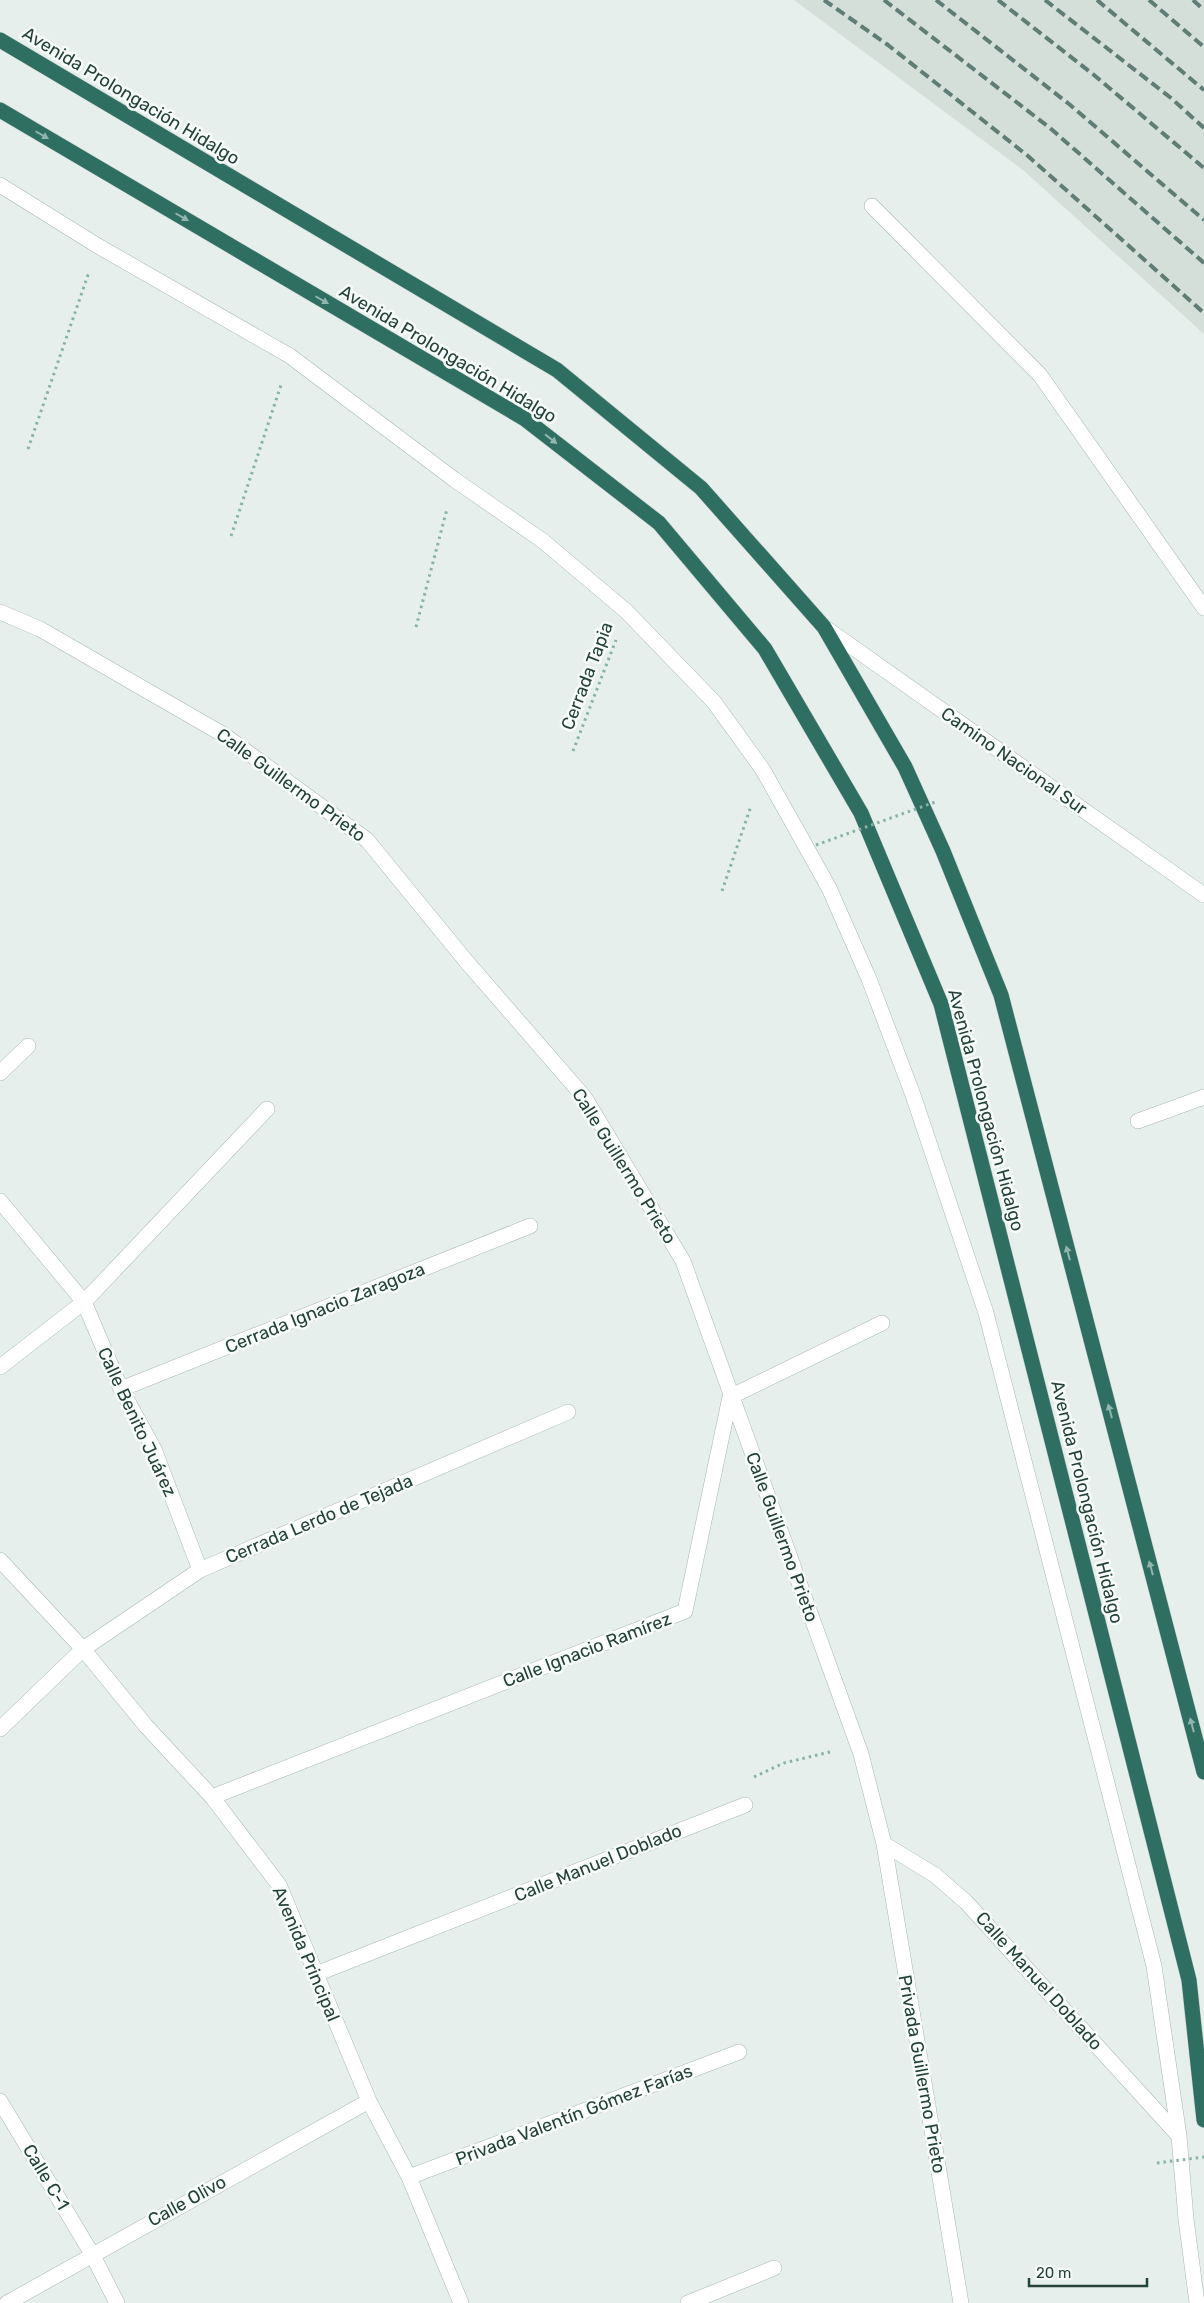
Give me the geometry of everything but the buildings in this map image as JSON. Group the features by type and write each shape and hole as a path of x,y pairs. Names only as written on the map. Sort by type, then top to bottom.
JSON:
{"highway":[{"name":"Avenida Prolongación Hidalgo","path":"0,40 557,370 701,488 824,627 905,767 943,850 1001,995 1204,1772"},
{"name":"Avenida Prolongación Hidalgo","path":"0,110 526,419 659,523 765,649 860,813 941,1004 1189,1980 1204,2120"}],"street":[{"path":"0,185 98,246 290,356 455,480 543,541 626,611 714,702 763,770 829,888 869,979 914,1095 986,1313 1154,1966 1179,2136 1186,2219 1197,2303"},
{"path":"872,206 1040,375 1204,608"},
{"name":"Calle Guillermo Prieto","path":"0,612 40,629 224,734 367,840 466,961 585,1098 683,1261 730,1398 858,1745 884,1844"},
{"name":"Camino Nacional Sur","path":"824,627 1204,894"},
{"path":"0,1072 28,1046"},
{"path":"1138,1121 1204,1098"},
{"path":"0,1367 84,1302 267,1109"},
{"name":"Calle Benito Juárez","path":"0,1201 84,1302 120,1389 154,1449 200,1570"},
{"name":"Cerrada Ignacio Zaragoza","path":"120,1389 530,1226"},
{"path":"730,1398 882,1323"},
{"name":"Calle Ignacio Ramírez","path":"212,1797 685,1611 730,1398"},
{"name":"Cerrada Lerdo de Tejada","path":"0,1729 83,1650 200,1570 568,1412"},
{"name":"Avenida Principal","path":"0,1560 83,1650 146,1726 212,1797 279,1885 369,2102 409,2177 461,2303"},
{"name":"Calle Manuel Doblado","path":"316,1974 745,1805"},
{"name":"Calle Manuel Doblado","path":"884,1844 935,1875 966,1902 1179,2136"},
{"name":"Privada Guillermo Prieto","path":"884,1844 961,2303"},
{"name":"Privada Valentín Gómez Farías","path":"409,2177 739,2052"},
{"name":"Calle C-1","path":"0,2101 92,2254 117,2303"},
{"name":"Calle Olivo","path":"7,2303 92,2254 369,2102"},
{"path":"688,2303 774,2268"}],"path":[{"path":"28,449 98,246"},
{"path":"231,536 290,356"},
{"path":"416,627 455,480"},
{"name":"Cerrada Tapia","path":"573,751 626,611"},
{"path":"722,892 763,770"},
{"path":"816,845 938,802"},
{"path":"745,1805 742,1782 784,1763 858,1745"},
{"path":"1157,2163 1204,2157"}],"shaded area":[{"path":"794,0 1204,0 1204,334 1023,170"}],"railway":[{"path":"824,0 888,45 1028,156 1204,313"},
{"path":"884,0 1050,128 1204,263"},
{"path":"936,0 1069,104 1204,220"},
{"path":"998,0 1094,75 1204,168"},
{"path":"1045,0 1171,98 1204,128"},
{"path":"1097,0 1204,90"},
{"path":"1149,0 1204,47"},
{"path":"1193,0 1204,10"}]}
